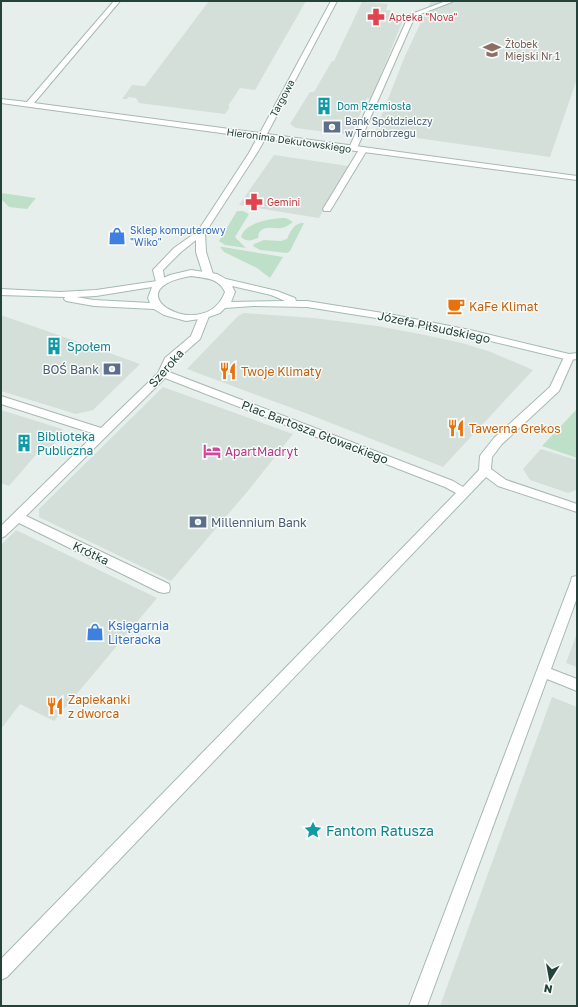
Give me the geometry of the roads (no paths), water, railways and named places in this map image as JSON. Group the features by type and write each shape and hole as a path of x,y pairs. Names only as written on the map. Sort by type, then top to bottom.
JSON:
{"street":[{"path":"29,104 117,1"},
{"name":"Targowa","path":"160,284 158,270 189,240 201,233 253,153 334,1"},
{"path":"353,148 412,15 449,2"},
{"name":"Hieronima Dekutowskiego","path":"1,101 577,178"},
{"path":"327,209 363,150"},
{"path":"201,233 201,252 208,274"},
{"path":"181,274 208,274 225,282 229,288 229,300 215,312 204,316 182,317 167,313 157,306 153,299 154,291 160,284 165,280 181,274"},
{"name":"Józefa Piłsudskiego","path":"225,282 274,293 298,302"},
{"path":"1,292 48,295 95,293 136,285 160,284"},
{"path":"48,295 94,303 157,306"},
{"name":"Józefa Piłsudskiego","path":"225,305 298,302 456,330 573,357"},
{"name":"Szeroka","path":"1,533 163,374 169,360 196,337 204,316"},
{"path":"1,971 302,658 485,471 486,456 498,441 555,389 573,357"},
{"name":"Plac Bartosza Głowackiego","path":"163,374 449,484 465,492"},
{"path":"1,400 103,433"},
{"path":"485,471 502,483 577,508"},
{"name":"Krótka","path":"18,517 164,588"},
{"path":"418,1006 577,581"},
{"path":"544,672 577,685"}],"place":[{"name":"Apteka \"Nova\"","path":"376,17"},
{"name":"Żłobek Miejski Nr 1","path":"492,50"},
{"name":"Dom Rzemiosła","path":"324,106"},
{"name":"Bank Spółdzielczy w Tarnobrzegu","path":"332,127"},
{"name":"Gemini","path":"254,202"},
{"name":"Sklep komputerowy \"Wiko\"","path":"117,236"},
{"name":"KaFe Klimat","path":"456,306"},
{"name":"Społem","path":"54,346"},
{"name":"BOŚ Bank","path":"112,369"},
{"name":"Twoje Klimaty","path":"228,371"},
{"name":"Tawerna Grekos","path":"456,428"},
{"name":"Biblioteka Publiczna","path":"24,443"},
{"name":"ApartMadryt","path":"212,451"},
{"name":"Millennium Bank","path":"198,522"},
{"name":"Księgarnia Literacka","path":"95,632"},
{"name":"Zapiekanki z dworca","path":"55,706"},
{"name":"Fantom Ratusza","path":"313,830"}]}
